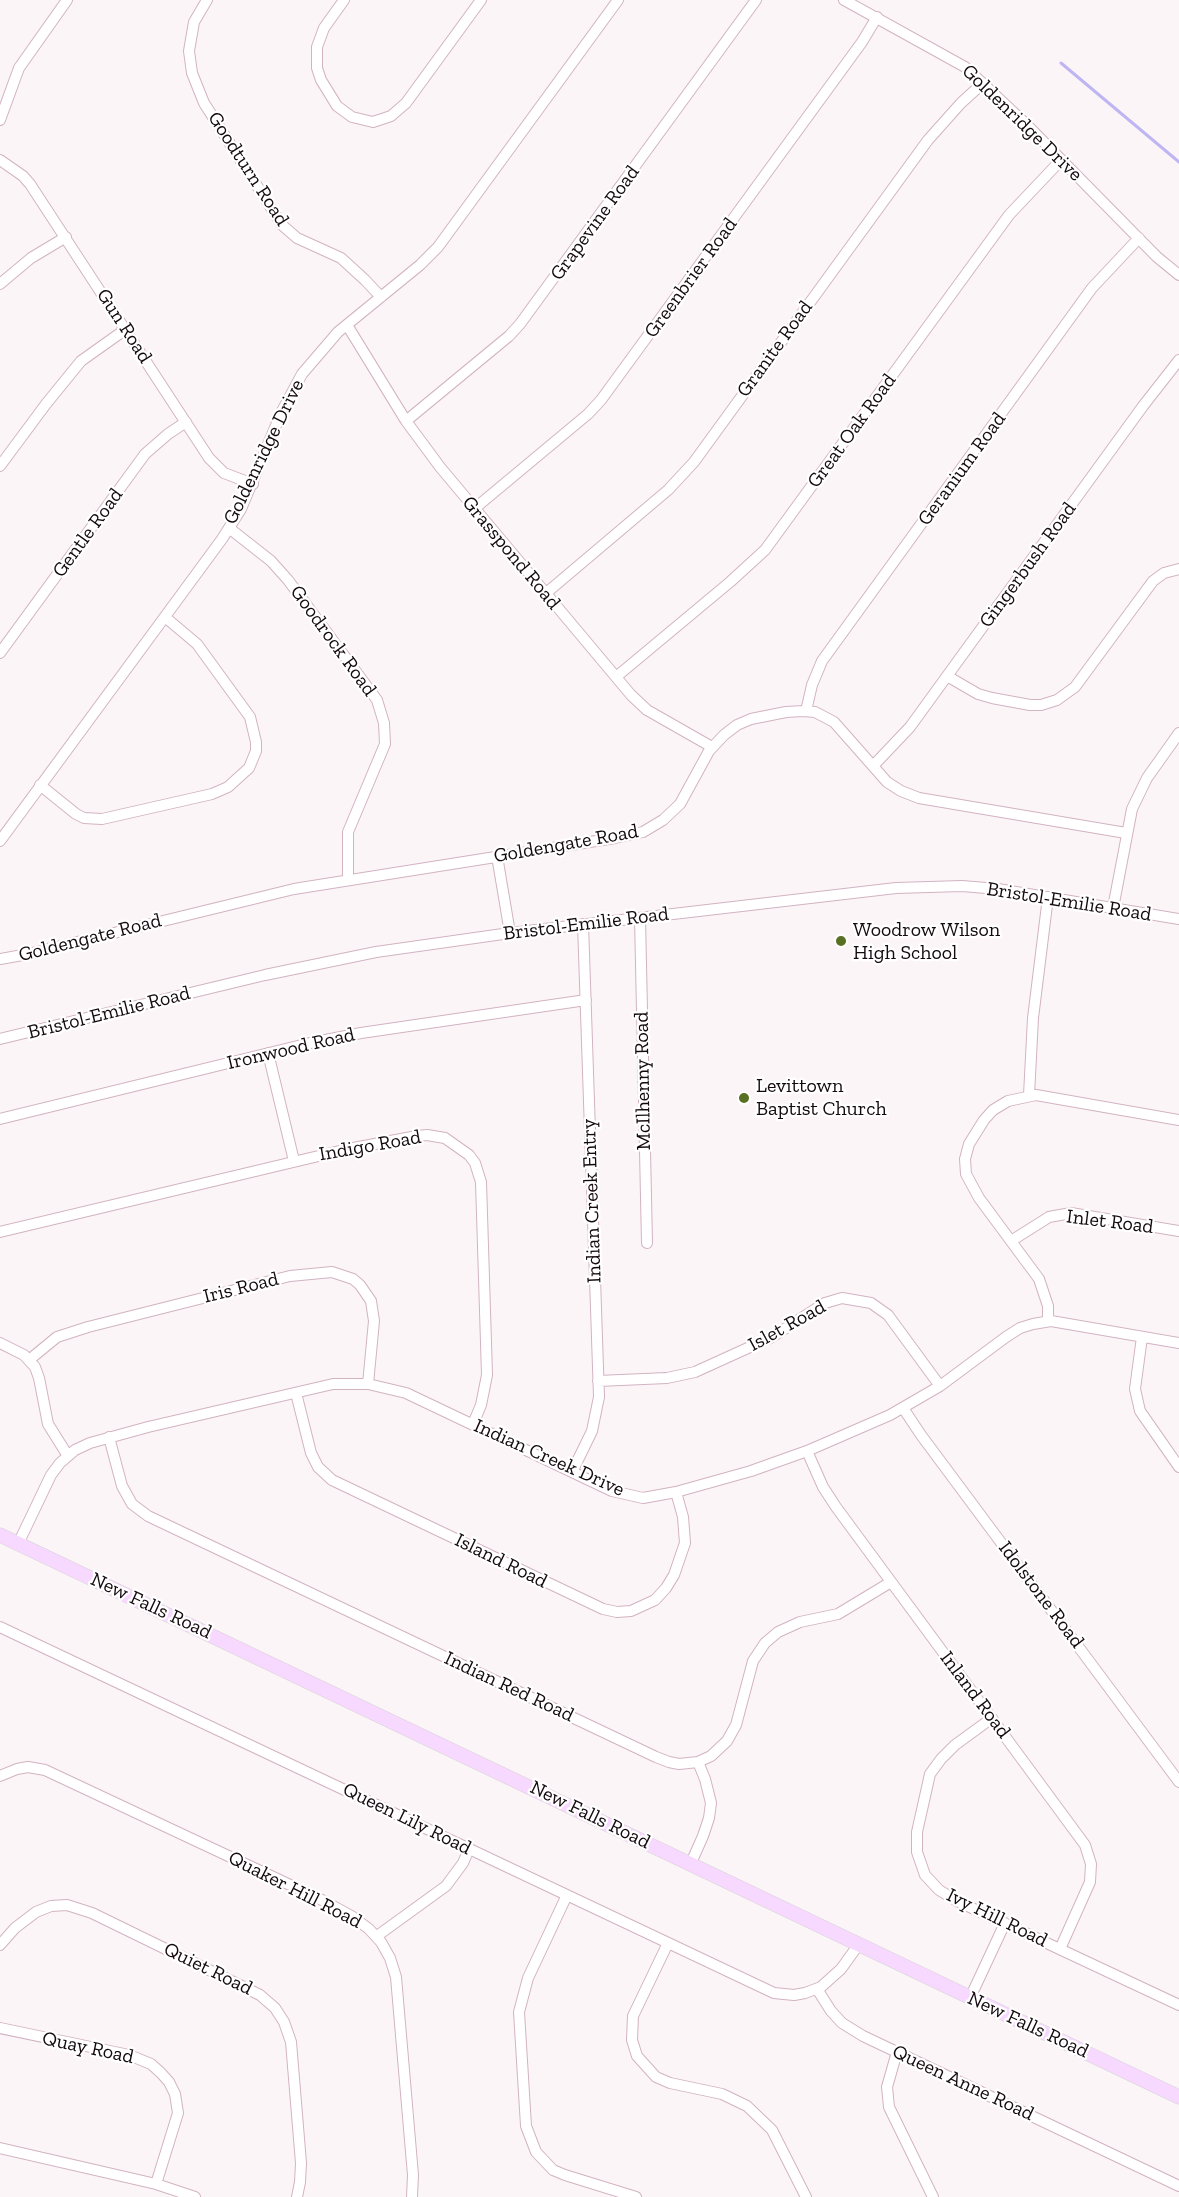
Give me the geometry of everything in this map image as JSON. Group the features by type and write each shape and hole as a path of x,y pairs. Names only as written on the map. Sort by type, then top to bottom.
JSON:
{"main road":[{"name":"New Falls Road","path":"0,1535 1179,2097"}],"street":[{"path":"0,120 19,68 67,0"},
{"name":"Goodturn Road","path":"207,0 194,22 189,51 192,73 204,104 282,225 297,238 341,258 381,297"},
{"path":"344,0 324,28 317,47 316,68 337,106 352,117 373,122 390,116 406,103 481,0"},
{"name":"Goldenridge Drive","path":"0,842 229,528 252,484 282,411 302,374 347,325 420,265 438,247 618,0"},
{"name":"Grapevine Road","path":"406,421 520,324 756,0"},
{"name":"Goldenridge Drive","path":"844,0 956,61 983,83 1139,238 1179,274"},
{"name":"Greenbrier Road","path":"474,509 588,414 601,400 862,42 877,17"},
{"name":"Granite Road","path":"545,594 668,490 694,462 928,140 983,83"},
{"name":"Gun Road","path":"0,160 23,176 30,184 216,466 229,475 252,484"},
{"name":"Great Oak Road","path":"616,678 730,582 765,549 1010,215 1061,160"},
{"path":"0,284 32,258 66,237"},
{"name":"Geranium Road","path":"806,711 812,685 822,660 1092,288 1139,238"},
{"name":"Grasspond Road","path":"347,325 406,421 474,509 616,678 647,710 712,747"},
{"path":"0,466 81,361 126,329"},
{"name":"Gingerbush Road","path":"873,766 910,727 1143,406 1179,360"},
{"name":"Gentle Road","path":"0,653 145,454 186,422"},
{"name":"Goodrock Road","path":"229,528 271,561 288,580 377,700 384,723 385,744 348,832 348,879"},
{"path":"947,676 978,694 992,698 1030,705 1041,705 1057,700 1075,687 1153,581 1164,573 1179,569"},
{"path":"40,785 76,814 84,818 102,819 212,794 228,787 249,768 256,751 255,732 250,717 201,650 165,617"},
{"name":"Goldengate Road","path":"0,959 263,896 348,879 643,832 653,827 680,804 712,747 737,725 751,719 786,712 814,712 834,722 892,786 920,798 1126,833"},
{"path":"1113,908 1126,833 1138,794 1179,733"},
{"path":"498,856 510,933"},
{"name":"Bristol-Emilie Road","path":"0,1039 338,959 423,944 929,886 998,889 1179,920"},
{"path":"1029,1095 1033,1018 1048,897"},
{"name":"McIlhenny Road","path":"640,918 646,1243"},
{"name":"Indian Creek Entry","path":"572,1472 592,1431 597,1407 598,1381 583,924"},
{"name":"Ironwood Road","path":"0,1119 268,1053 361,1033 586,1000"},
{"path":"268,1053 294,1161"},
{"path":"1048,1322 1048,1306 1039,1279 966,1174 965,1159 969,1144 993,1110 1013,1098 1029,1095 1179,1120"},
{"name":"Indigo Road","path":"0,1232 388,1140 427,1135 451,1142 469,1155 475,1163 481,1182 487,1375 481,1405 473,1424"},
{"name":"Inlet Road","path":"1011,1241 1038,1223 1060,1214 1091,1215 1179,1231"},
{"name":"Iris Road","path":"29,1360 57,1337 80,1329 290,1276 332,1272 360,1285 371,1301 374,1321 368,1384"},
{"name":"Islet Road","path":"598,1381 667,1378 695,1372 772,1337 825,1303 842,1298 852,1298 877,1305 905,1337 940,1386"},
{"name":"Indian Creek Drive","path":"18,1544 51,1475 68,1456 90,1443 333,1384 368,1384 406,1393 572,1472 620,1493 643,1498 676,1492 752,1471 807,1451 903,1408 940,1386 1020,1328 1048,1322 1179,1343"},
{"path":"1142,1337 1135,1378 1140,1411 1179,1467"},
{"path":"0,1343 29,1360 39,1378 48,1424 68,1456"},
{"name":"Island Road","path":"296,1393 311,1453 318,1467 332,1480 603,1609 616,1612 631,1611 655,1600 666,1588 674,1575 685,1543 684,1517 676,1492"},
{"name":"Idolstone Road","path":"903,1408 1179,1782"},
{"name":"Indian Red Road","path":"109,1437 122,1486 132,1504 148,1516 656,1757 679,1764 698,1762"},
{"name":"Inland Road","path":"807,1451 823,1487 836,1508 1080,1837 1089,1854 1090,1882 1060,1949"},
{"path":"690,1863 703,1836 711,1803 698,1762 718,1751 734,1731 753,1661 765,1643 789,1626 826,1618 849,1610 891,1582"},
{"name":"Queen Lily Road","path":"0,1627 774,1993 794,1995 817,1989"},
{"name":"Ivy Hill Road","path":"992,1718 955,1745 933,1768 917,1832 917,1852 925,1875 933,1885 957,1901 1179,2006"},
{"name":"Quaker Hill Road","path":"0,1776 28,1767 45,1770 320,1899 353,1917 376,1936 390,1958 399,1996 412,2197"},
{"path":"376,1936 446,1887 469,1849"},
{"path":"567,1895 528,1978 519,2012 526,2126 536,2152 553,2170 636,2197"},
{"name":"Quiet Road","path":"0,1944 15,1928 36,1912 51,1906 67,1905 92,1913 260,1995 275,2008 284,2022 291,2042 301,2163 297,2197"},
{"path":"970,1998 1005,1923"},
{"path":"668,1943 646,1985 632,2022 632,2040 637,2056 656,2077 722,2094 747,2106 772,2130 806,2197"},
{"path":"817,1989 830,1980 859,1944"},
{"name":"Queen Anne Road","path":"817,1989 842,2023 863,2036 1179,2186"},
{"name":"Quay Road","path":"0,2028 129,2055 151,2064 161,2073 175,2094 178,2113 156,2184"},
{"path":"897,2052 887,2087 889,2107 933,2197"},
{"path":"0,2148 156,2184 195,2197"}],"waterway":[{"path":"1061,63 1179,162"}],"place":[{"name":"Woodrow Wilson High School","path":"841,941"},
{"name":"Levittown Baptist Church","path":"744,1098"}]}
